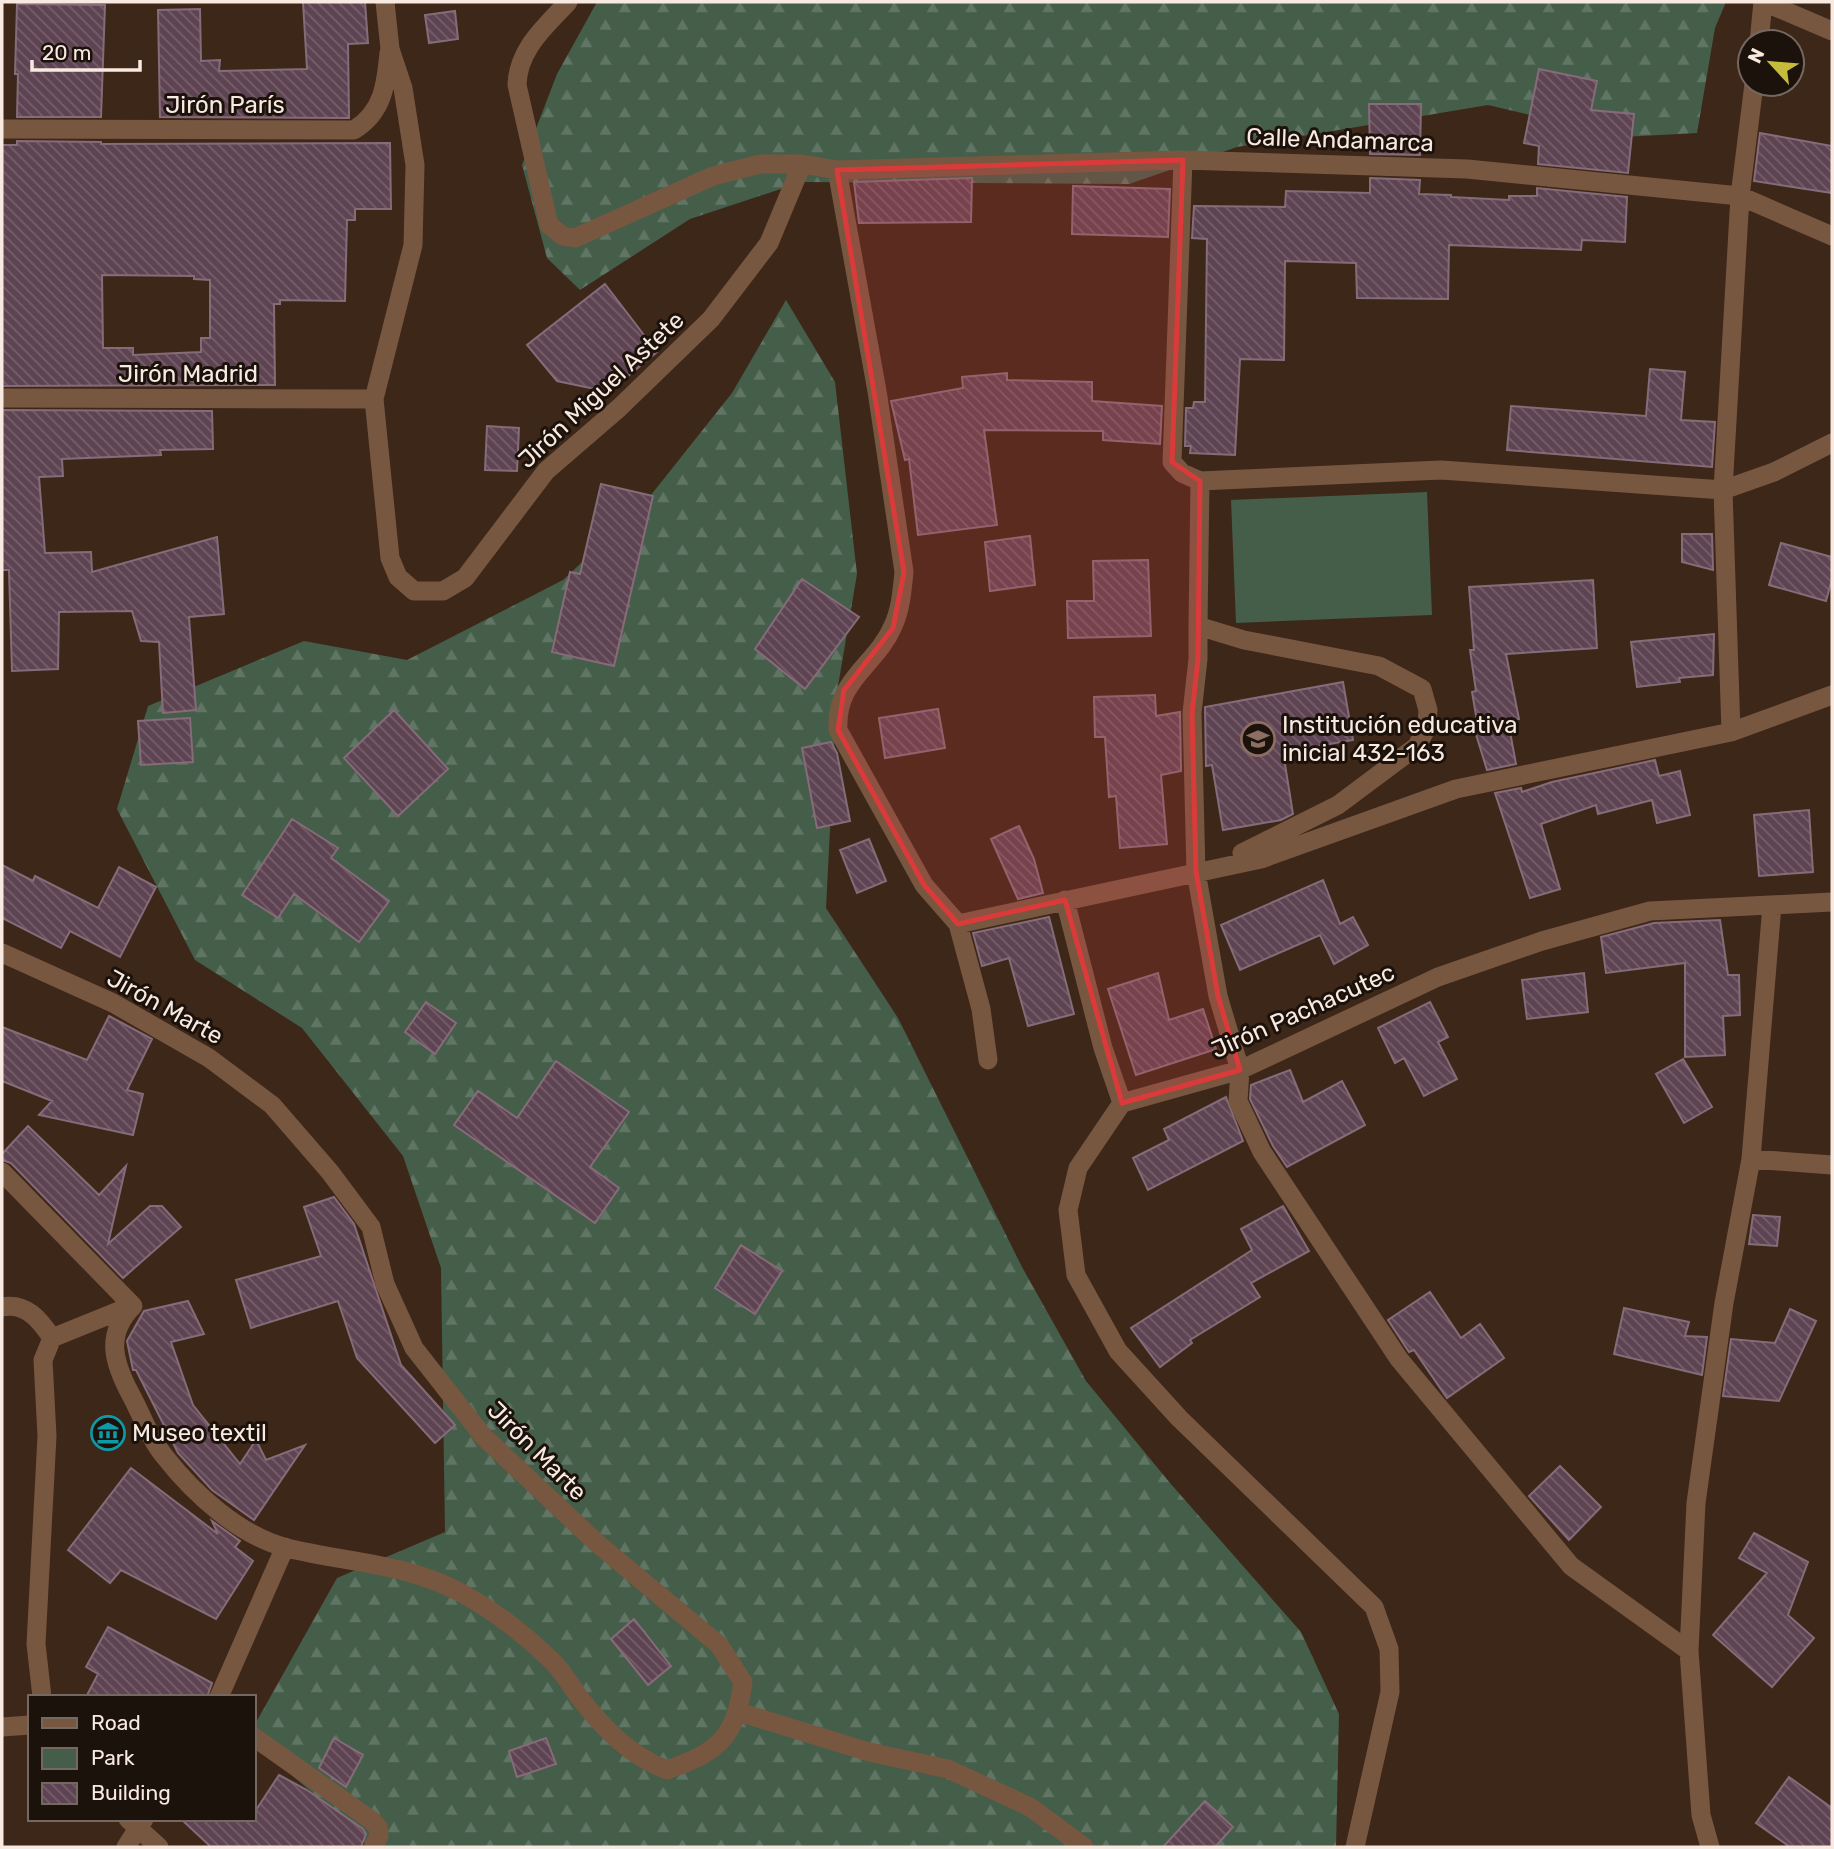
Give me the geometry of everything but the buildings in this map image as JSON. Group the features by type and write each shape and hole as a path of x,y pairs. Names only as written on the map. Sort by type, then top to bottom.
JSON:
{"street":[{"name":"Jirón Miguel Astete","path":"385,2 390,49 403,88 415,165 413,245 374,399 390,558 398,577 414,591 443,591 465,578 546,471 619,408 711,319 769,243 802,164"},
{"path":"568,2 530,44 517,67 549,225 563,236 575,237 713,177 760,164 802,164 837,170 877,391 904,572 901,602 893,628 844,690 837,710 838,730 924,885 958,924 981,1009 988,1060"},
{"path":"1761,28 1764,2 1832,31"},
{"name":"Jirón París","path":"2,129 354,130 368,121 378,109 390,49"},
{"path":"1731,733 1723,490 1740,196 1752,98"},
{"path":"1183,160 1172,462 1182,473 1200,481 1441,470 1723,490 1774,472 1832,443"},
{"name":"Calle Andamarca","path":"837,170 1183,160 1467,169 1740,196 1832,236"},
{"name":"Jirón Madrid","path":"2,398 374,399"},
{"path":"1200,481 1198,659 1192,713 1196,872 1217,996 1240,1070 1238,1101 1262,1152 1399,1359 1571,1566 1689,1651"},
{"path":"1196,872 1273,840 1338,805 1417,746 1427,727 1428,710 1422,689 1379,666 1244,640 1198,626"},
{"path":"958,924 1261,859 1456,789 1731,733 1832,695"},
{"path":"1065,900 1103,1048 1122,1103 1078,1168 1068,1210 1076,1275 1118,1351 1179,1418 1374,1607 1389,1649 1390,1692 1356,1847"},
{"name":"Jirón Pachacutec","path":"1122,1103 1240,1070 1438,977 1542,942 1650,911 1832,902"},
{"path":"1710,1847 1701,1815 1689,1651 1696,1503 1724,1303 1751,1159 1772,905"},
{"name":"Jirón Marte","path":"2,953 113,1003 209,1058 272,1105 330,1171 371,1227 385,1284 414,1348 482,1436 598,1544 719,1645 743,1682 739,1712"},
{"path":"1751,1159 1832,1165"},
{"path":"2,1172 133,1306"},
{"path":"2,1307 12,1305 38,1316 52,1338"},
{"path":"133,1306 120,1319 114,1338 115,1359 125,1385 163,1456 213,1506 254,1534 285,1547 402,1568 465,1595 551,1660 583,1702 620,1742 641,1760 667,1770 699,1759 725,1740 739,1712 869,1752 948,1769 1030,1807 1084,1847"},
{"path":"42,1695 36,1644 47,1436 43,1360 52,1338 133,1306"},
{"path":"220,1695 285,1547"},
{"path":"2,1727 28,1725"},
{"path":"256,1738 379,1827 379,1836 373,1847"},
{"path":"126,1847 136,1823 159,1847"}],"highlighted area":[{"path":"1183,160 1172,462 1200,481 1198,659 1192,713 1196,872 1218,996 1240,1070 1122,1103 1065,900 958,924 924,885 838,730 844,690 893,628 904,572 837,170"}],"green space":[{"path":"597,2 1726,2 1715,28 1697,133 1622,137 1488,105 1237,147 1129,184 802,182 690,219 580,290 547,258 522,165 557,74"},
{"path":"786,300 835,382 857,574 837,692 826,908 898,1018 1022,1267 1086,1381 1170,1483 1301,1632 1339,1714 1336,1847 368,1847 354,1828 256,1745 256,1722 337,1578 445,1532 441,1268 403,1156 302,1028 195,960 117,809 148,706 304,641 407,660 563,580 643,505 732,393"},
{"path":"1427,492 1432,615 1236,623 1231,500"}],"place":[{"name":"Institución educativa inicial 432-163","path":"1258,739"},
{"name":"Museo textil","path":"108,1433"}]}
